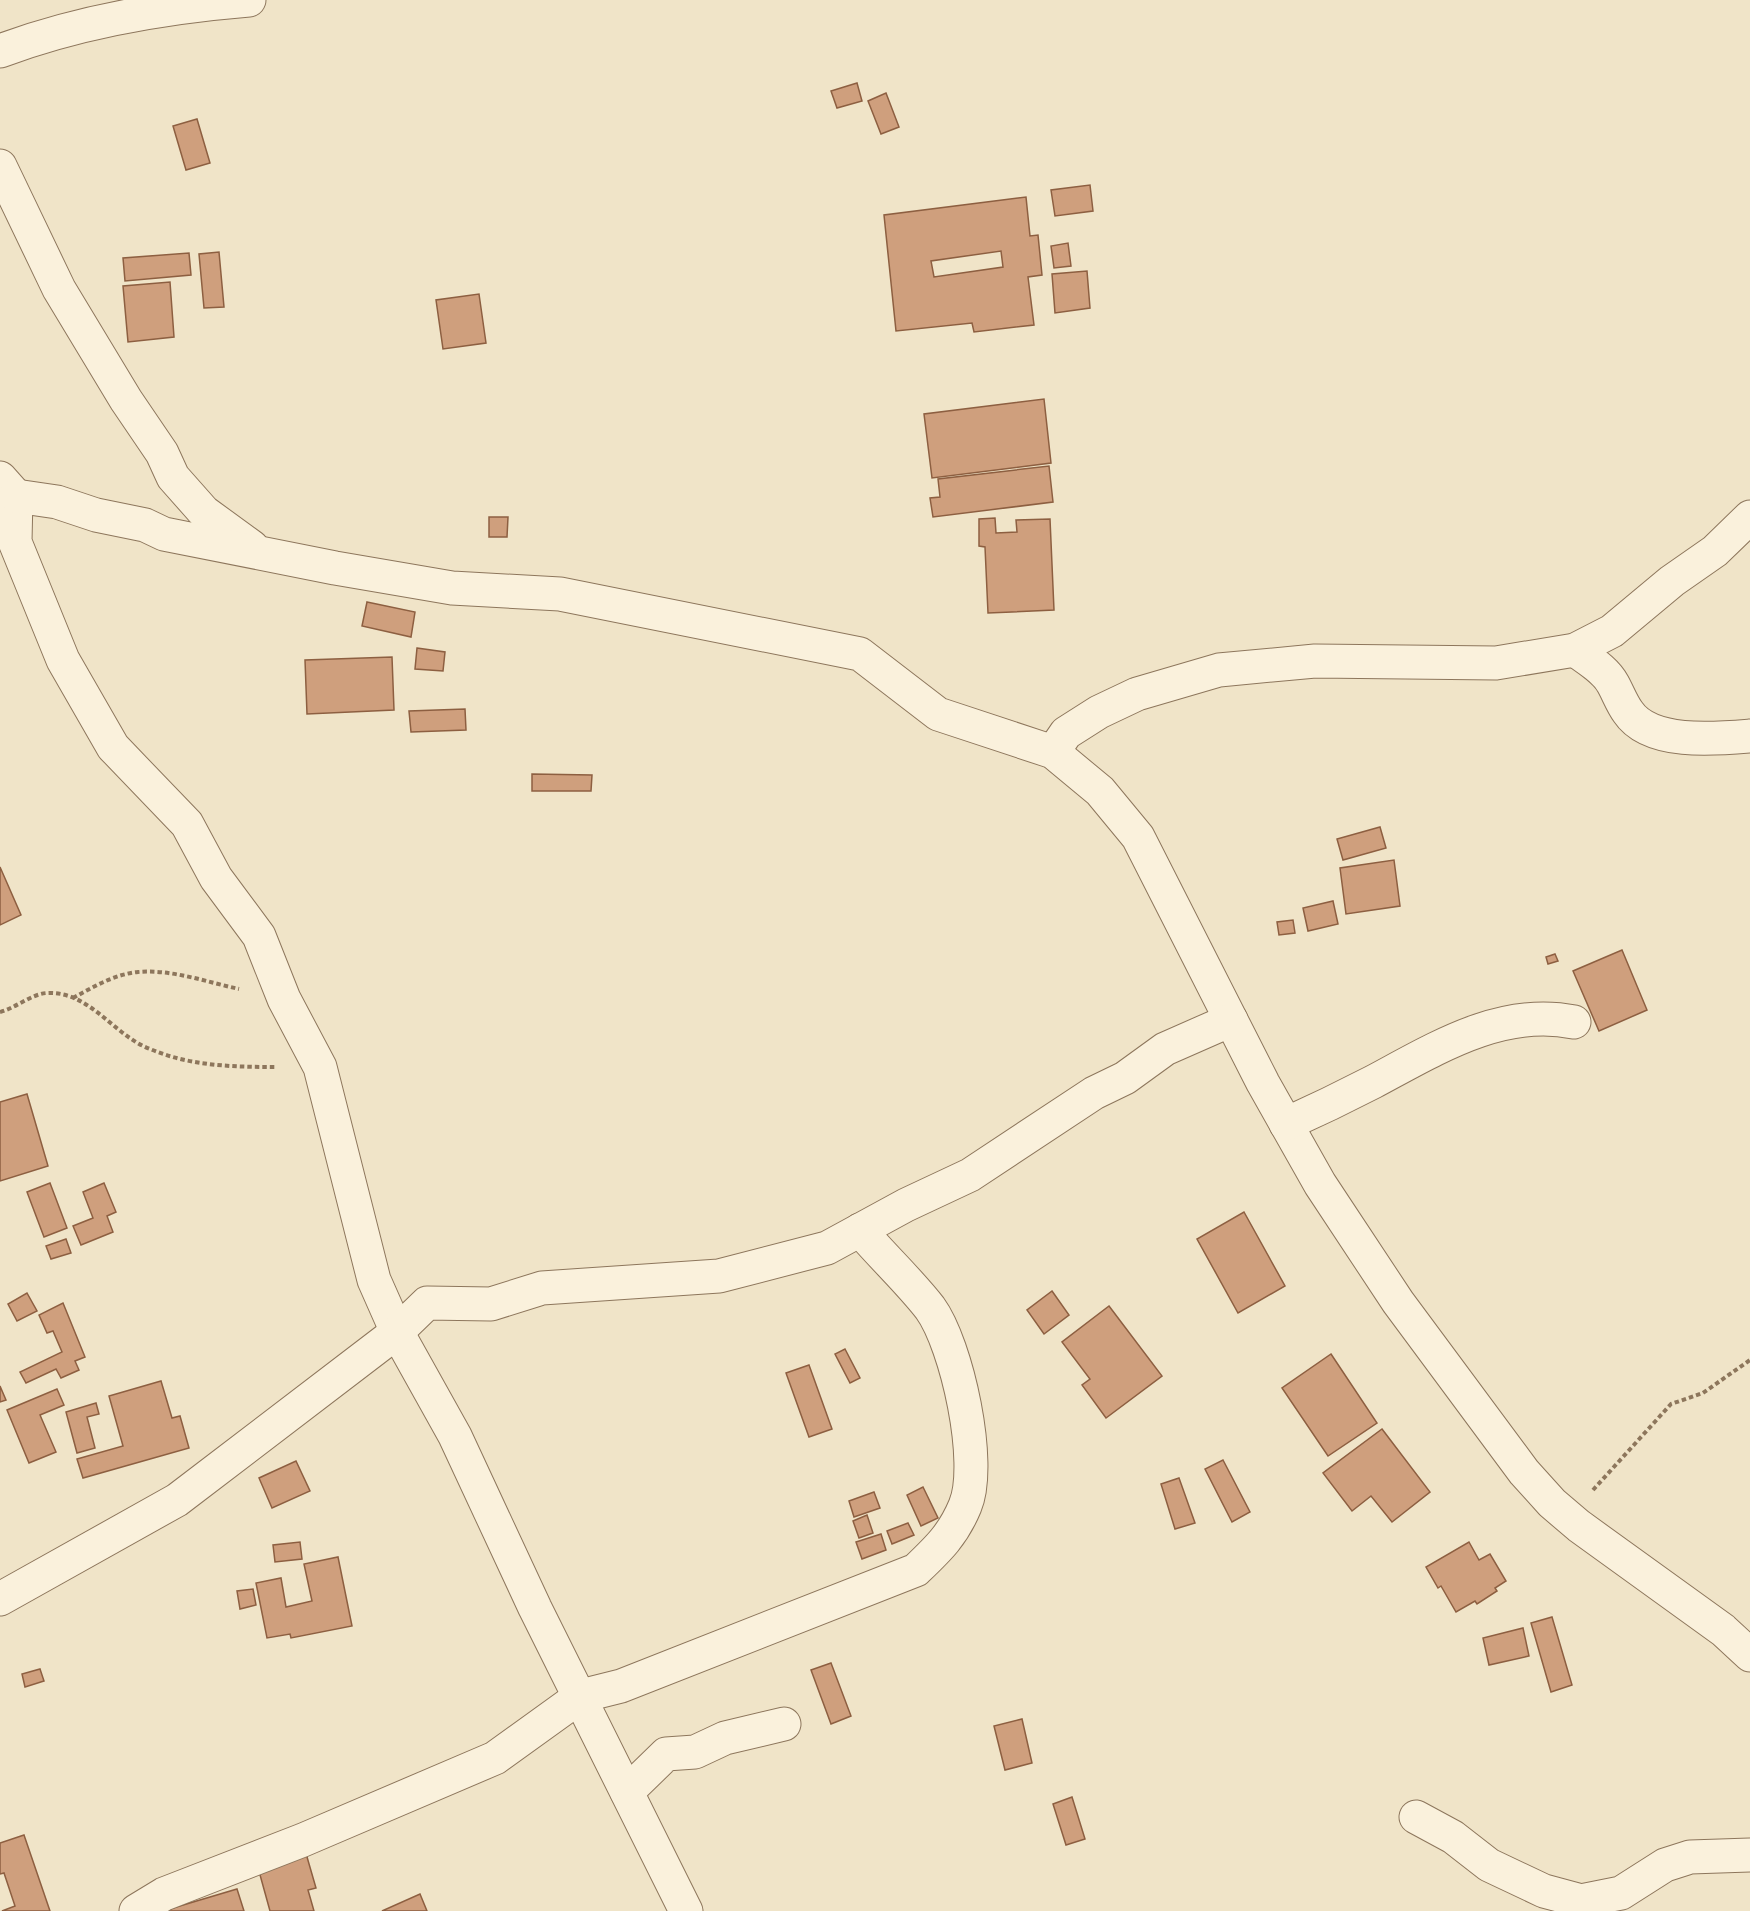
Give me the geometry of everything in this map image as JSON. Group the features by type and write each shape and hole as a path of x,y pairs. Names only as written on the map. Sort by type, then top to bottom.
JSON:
{"street":[{"path":"0,51 38,37 173,7 249,0"},
{"path":"0,166 59,289 126,400 162,453 173,477 204,512 261,554"},
{"path":"679,1907 627,1792 536,1608 455,1436 397,1332 374,1280 320,1067 284,999 259,936 216,878 187,824 113,747 63,660 15,542 8,487 96,515 145,525 164,534 261,554 453,588 560,594 860,654 938,714 1053,752 1100,791 1138,837 1230,1020 1320,1184 1398,1302 1524,1472 1569,1517 1629,1564 1723,1630 1750,1655"},
{"path":"1053,752 1066,733 1099,712 1137,693 1219,670 1315,661 1496,663 1575,650 1612,631 1672,581 1715,551 1750,518"},
{"path":"1575,650 1598,666 1612,681 1628,713 1648,729 1690,737 1750,736"},
{"path":"1286,1124 1334,1103 1433,1050 1482,1029 1523,1020 1554,1018 1575,1022"},
{"path":"0,1599 177,1500 397,1332 427,1303 491,1304 542,1288 719,1276 827,1248 970,1175 1094,1093 1125,1078 1165,1049 1230,1020"},
{"path":"136,1911 164,1894 303,1840 495,1758 581,1696 621,1686 916,1570 948,1540 966,1504 971,1457 964,1406 953,1359 931,1310 860,1230"},
{"path":"627,1792 666,1754 695,1752 725,1738 784,1724"},
{"path":"1416,1817 1453,1837 1489,1865 1544,1891 1581,1900 1621,1893 1665,1865 1690,1857 1750,1855"}],"path":[{"path":"73,999 101,983 138,972 162,973 284,999"},
{"path":"0,1012 44,993 73,999 105,1016 135,1041 160,1053 219,1067 320,1067"},
{"path":"1569,1517 1671,1404 1702,1393 1750,1360"}],"building":[{"path":"857,83 862,101 837,108 831,91"},
{"path":"886,93 899,127 881,134 868,101"},
{"path":"197,119 210,163 186,170 173,126"},
{"path":"1090,185 1093,211 1055,216 1051,190"},
{"path":"1026,197 1030,236 1038,235 1042,275 1028,277 1034,325 974,332 972,323 896,331 884,215","holes":["1001,251 1003,267 934,277 931,261"]},
{"path":"1068,243 1071,266 1054,268 1051,246"},
{"path":"219,252 224,307 204,308 199,254"},
{"path":"189,253 191,275 125,281 123,258"},
{"path":"1087,271 1090,308 1055,313 1052,274"},
{"path":"170,282 174,337 128,342 123,286"},
{"path":"479,294 486,343 443,349 436,300"},
{"path":"1044,399 1051,463 932,478 924,414"},
{"path":"1049,466 1053,502 933,517 930,498 940,497 938,479"},
{"path":"489,517 508,517 507,537 489,537"},
{"path":"995,518 996,533 1017,532 1016,520 1050,519 1054,610 988,613 985,547 979,546 979,519"},
{"path":"367,602 415,612 411,637 362,626"},
{"path":"417,648 445,652 443,671 415,669"},
{"path":"392,657 394,710 307,714 305,660"},
{"path":"465,709 466,730 411,732 409,711"},
{"path":"532,774 592,775 591,791 532,791"},
{"path":"1380,827 1386,848 1343,860 1337,839"},
{"path":"1394,860 1400,906 1346,914 1340,868"},
{"path":"0,867 21,915 0,925"},
{"path":"1333,901 1338,924 1308,931 1303,908"},
{"path":"1293,920 1295,933 1279,935 1277,922"},
{"path":"1622,950 1647,1010 1599,1031 1573,971"},
{"path":"1555,954 1558,961 1548,964 1546,957"},
{"path":"27,1094 48,1166 0,1181 0,1102"},
{"path":"50,1183 67,1228 44,1237 27,1192"},
{"path":"104,1183 116,1212 107,1216 113,1232 81,1245 73,1226 93,1218 83,1192"},
{"path":"1244,1212 1285,1286 1238,1313 1197,1239"},
{"path":"66,1239 71,1253 51,1259 46,1246"},
{"path":"1052,1291 1069,1315 1044,1334 1027,1310"},
{"path":"27,1293 37,1311 17,1321 8,1304"},
{"path":"63,1303 85,1357 75,1361 79,1370 61,1378 56,1369 26,1383 20,1372 62,1352 53,1331 47,1333 39,1315"},
{"path":"1109,1306 1162,1376 1106,1418 1082,1385 1090,1379 1062,1342"},
{"path":"845,1349 860,1378 850,1383 835,1354"},
{"path":"1331,1354 1377,1423 1328,1456 1282,1388"},
{"path":"809,1365 832,1429 809,1437 786,1373"},
{"path":"161,1381 172,1418 180,1416 189,1448 83,1478 77,1459 123,1446 109,1396"},
{"path":"0,1386 6,1400 0,1402"},
{"path":"57,1389 64,1405 40,1415 56,1452 29,1463 7,1410"},
{"path":"96,1403 99,1414 87,1417 95,1448 77,1453 66,1412"},
{"path":"1382,1429 1430,1492 1392,1522 1371,1496 1352,1511 1323,1473"},
{"path":"1223,1460 1250,1512 1232,1522 1205,1469"},
{"path":"296,1461 310,1491 272,1508 259,1478"},
{"path":"1179,1478 1195,1523 1175,1529 1161,1484"},
{"path":"923,1487 938,1518 921,1526 907,1495"},
{"path":"874,1492 880,1508 854,1517 849,1501"},
{"path":"867,1515 873,1533 859,1538 853,1521"},
{"path":"908,1523 914,1535 892,1544 887,1531"},
{"path":"881,1534 886,1550 862,1559 856,1542"},
{"path":"300,1542 302,1559 275,1562 273,1545"},
{"path":"1469,1542 1479,1560 1490,1554 1506,1581 1495,1588 1497,1591 1477,1604 1475,1601 1456,1612 1441,1586 1438,1588 1426,1567"},
{"path":"338,1557 352,1626 291,1638 290,1634 267,1638 256,1583 281,1578 286,1607 312,1601 304,1564"},
{"path":"253,1589 256,1605 240,1609 237,1591"},
{"path":"1552,1617 1572,1685 1551,1692 1531,1623"},
{"path":"1523,1628 1529,1656 1489,1665 1483,1638"},
{"path":"831,1663 851,1716 831,1724 811,1670"},
{"path":"40,1669 44,1681 25,1687 22,1674"},
{"path":"1022,1719 1032,1763 1005,1770 994,1726"},
{"path":"1072,1797 1085,1839 1066,1845 1053,1804"},
{"path":"24,1835 50,1911 2,1911 15,1906 4,1873 0,1874 0,1843"},
{"path":"305,1850 316,1888 308,1890 314,1911 270,1911 257,1864"},
{"path":"237,1889 244,1911 163,1911"},
{"path":"420,1894 427,1911 382,1911"}]}
